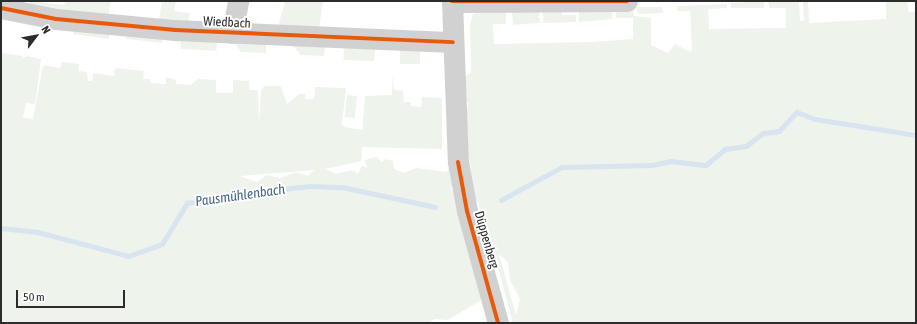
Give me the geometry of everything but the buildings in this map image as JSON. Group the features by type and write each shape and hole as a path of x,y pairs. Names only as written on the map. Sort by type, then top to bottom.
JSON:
{"street":[{"path":"232,33 238,1"},
{"path":"452,1 627,1"},
{"name":"Düppenberg","path":"452,1 461,186 498,323"},
{"name":"Wiedbach","path":"11,6 92,23 232,33 453,42"}],"shaded area":[{"path":"29,1 64,5 66,1 111,1 108,18 31,5"},
{"path":"162,1 176,1 174,11 190,13 188,22 159,20"},
{"path":"285,1 323,1 319,29 278,27"},
{"path":"764,1 764,8 731,8 731,3"},
{"path":"768,1 799,1 800,21 804,21 803,1 822,1 808,2 809,23 886,19 886,1 907,1 909,12 916,12 916,132 894,130 893,134 916,137 916,323 513,323 493,249 482,230 479,203 468,196 471,169 464,133 468,103 462,95 462,78 471,73 470,25 473,14 506,10 506,24 493,24 494,44 593,42 633,39 633,18 616,18 616,8 633,8 634,16 651,18 651,45 668,53 675,44 690,52 692,49 690,11 677,11 678,6 727,4 727,8 708,9 709,29 786,28 786,8 769,8","holes":["499,254 508,262 510,280 520,299 516,315"]},
{"path":"636,7 662,7 663,13 638,14"},
{"path":"562,8 562,15 576,15 576,22 543,23 543,9"},
{"path":"579,8 612,8 612,19 579,22"},
{"path":"539,9 540,23 513,25 512,11"},
{"path":"74,27 110,32 109,39 73,34"},
{"path":"127,33 163,37 162,43 126,39"},
{"path":"181,38 217,40 216,51 180,49"},
{"path":"232,40 266,42 266,53 241,52"},
{"path":"325,45 324,56 301,55 293,46"},
{"path":"344,46 375,47 374,61 344,60"},
{"path":"400,48 420,48 420,64 400,64"},
{"path":"1,53 23,56 22,59 26,56 41,59 35,104 26,103 23,118 33,119 43,65 60,68 62,62 79,64 78,71 87,72 88,81 92,81 93,73 114,76 115,68 144,71 143,79 150,79 150,83 166,84 166,77 176,80 176,84 191,85 198,79 216,80 216,93 233,93 233,80 249,81 249,90 258,90 259,124 261,91 264,86 281,86 287,104 299,94 305,94 305,99 314,99 315,87 346,88 342,124 345,127 362,130 361,144 365,96 392,95 393,73 394,90 403,91 404,102 411,102 411,106 421,107 422,97 442,98 442,149 362,147 361,161 325,169 336,174 352,170 358,174 362,166 367,168 365,160 376,157 382,162 385,159 393,161 394,169 404,173 416,168 447,172 449,168 453,186 450,189 454,190 483,299 448,320 435,319 427,323 1,323","holes":["314,170 308,176 297,172 280,178 267,175 257,182 240,176"]},
{"path":"347,95 357,96 355,118 345,117"}],"waterway":[{"path":"501,200 562,167 652,165 671,161 706,165 725,149 746,146 763,133 779,131 797,112 815,119 916,135"},
{"name":"Pausmühlenbach","path":"1,228 38,232 129,256 162,244 187,203 239,194 310,186 342,187 435,207"}],"cycle path":[{"path":"452,1 627,1"},
{"path":"1,8 56,19 175,30 453,42"},
{"path":"458,162 467,211 498,323"}]}
